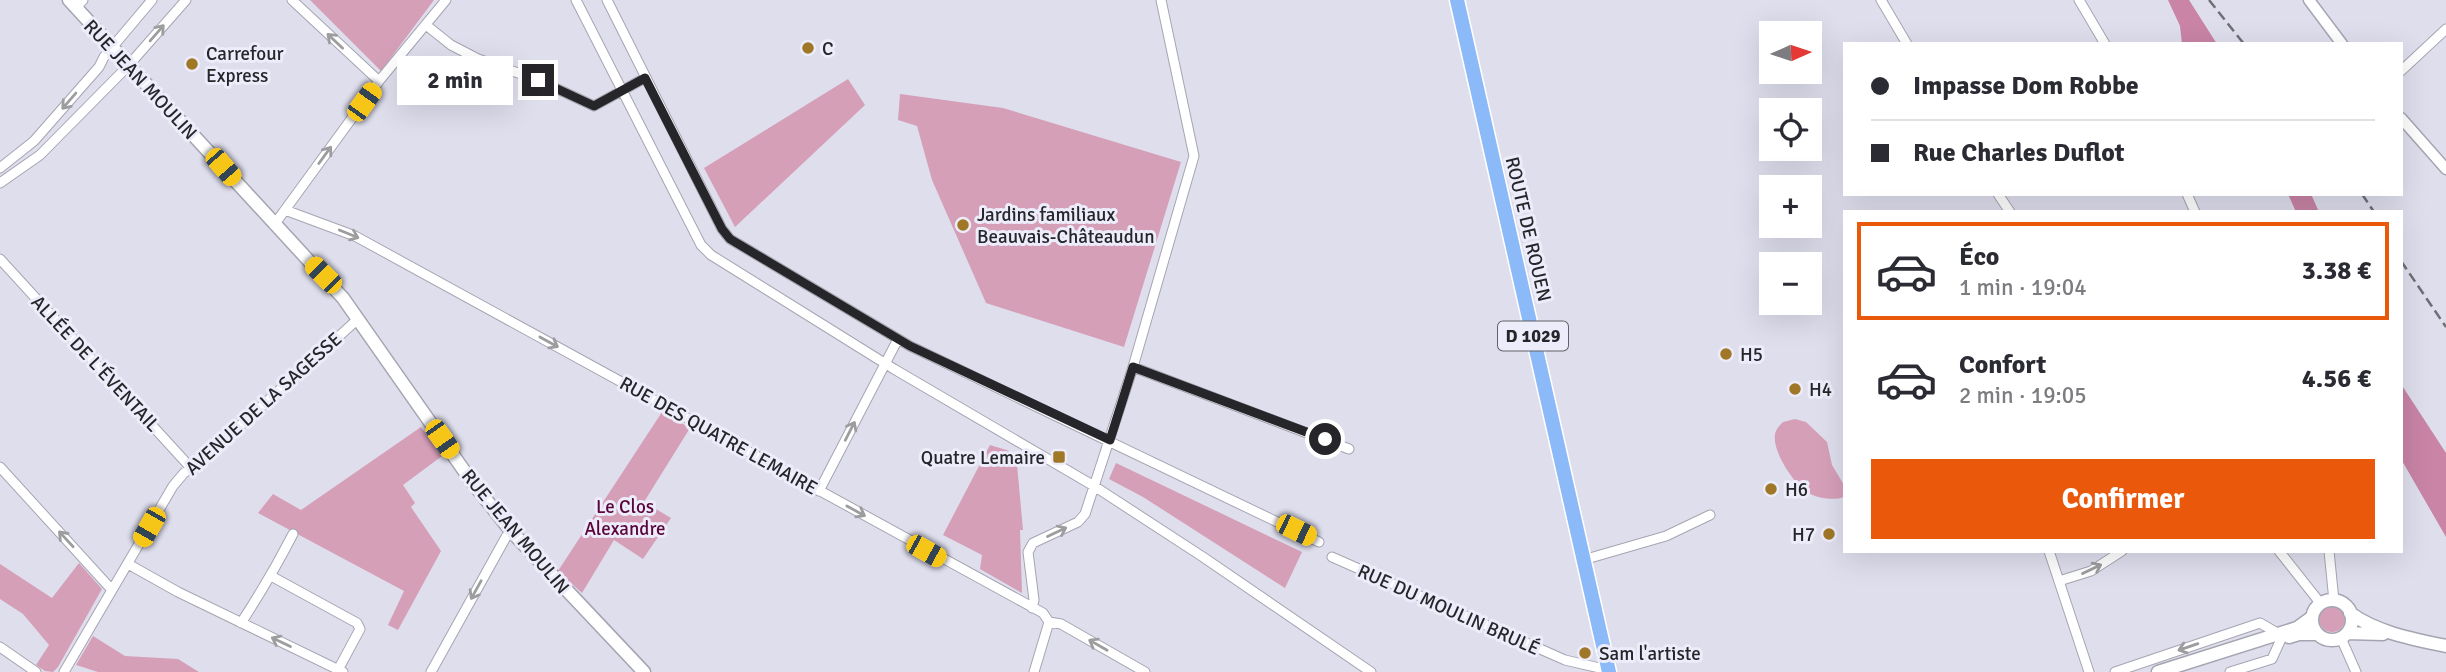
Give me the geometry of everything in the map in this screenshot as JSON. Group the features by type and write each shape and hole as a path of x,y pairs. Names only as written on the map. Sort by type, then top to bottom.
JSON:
{"main road":[{"name":"ROUTE DE ROUEN","path":"1457,0 1608,671"},
{"name":"RUE JEAN MOULIN","path":"76,3 128,66 323,275 358,319 472,482 511,531 638,669"},
{"path":"2182,672 2281,637 2312,617 2327,602 2341,603 2350,613 2390,633 2446,646"},
{"path":"2344,636 2351,624 2350,613"},
{"path":"2312,617 2317,634 2326,640 2390,633"},
{"path":"2158,672 2281,637 2317,634"}],"street":[{"path":"0,168 34,141 99,67 152,0"},
{"path":"0,183 40,155 128,66 186,0"},
{"path":"292,0 379,81"},
{"path":"274,225 379,81 446,0"},
{"path":"576,0 701,245 711,255 885,363 1094,486 1371,672"},
{"path":"607,0 722,229 730,239 898,339 1319,542"},
{"path":"1032,608 1034,600 1028,552 1033,543 1078,522 1085,514 1133,367 1195,156 1161,0"},
{"path":"1881,0 1906,42"},
{"path":"2080,0 2104,42"},
{"path":"2309,0 2340,42"},
{"path":"426,25 451,45 478,59 538,80 594,106 645,78"},
{"path":"2403,69 2446,29"},
{"path":"2403,120 2446,169"},
{"name":"RUE DES QUATRE LEMAIRE","path":"285,210 355,236 1043,613 1049,622 1060,624 1145,672"},
{"name":"ALLÉE DE L'ÉVENTAIL","path":"0,259 191,468"},
{"name":"AVENUE DE LA SAGESSE","path":"64,672 173,486 358,319"},
{"path":"819,491 898,339"},
{"path":"1133,367 1349,449"},
{"path":"0,467 113,590"},
{"path":"1583,560 1666,536 1710,515"},
{"path":"431,672 511,531"},
{"path":"241,622 271,576 293,534"},
{"path":"2050,553 2089,672"},
{"path":"2059,581 2091,571 2119,553"},
{"path":"2281,553 2327,602"},
{"path":"2327,602 2329,553"},
{"name":"RUE DU MOULIN BRULÉ","path":"1332,557 1565,660 1608,671"},
{"path":"128,565 340,671 360,629 357,622 271,576"},
{"path":"1034,672 1049,622"},
{"path":"2115,672 2260,623 2281,637 2272,659 2230,672"},
{"path":"2344,636 2356,672"},
{"path":"0,648 36,672"}],"green space":[{"path":"310,0 434,0 381,71"},
{"path":"848,79 865,105 735,227 704,168"},
{"path":"900,94 1003,108 1181,162 1124,347 986,303 932,180 917,126 898,120"},
{"name":"Le Clos Alexandre","path":"662,412 690,428 644,502 671,518 643,559 614,540 582,593 558,571"},
{"path":"1795,419 1806,422 1827,442 1832,465 1843,483 1843,497 1830,499 1810,494 1795,481 1776,446 1776,431 1783,422"},
{"path":"421,427 442,456 403,485 415,503 411,507 441,551 398,630 388,625 404,591 258,513 273,494 301,510"},
{"path":"990,445 1016,453 1023,530 1020,530 1022,593 980,569 982,555 943,535"},
{"path":"1116,463 1302,552 1285,588 1143,497 1109,479"},
{"path":"79,563 102,589 58,667 53,672 45,671 36,665 49,645 23,614 0,599 0,564 52,598"},
{"path":"2332,606 2341,610 2345,619 2341,628 2332,632 2323,628 2319,619 2323,610"},
{"path":"93,636 125,656 178,659 199,672 98,672 76,665"}],"shaded area":[{"path":"2168,0 2189,0 2216,42 2182,42 2180,26"},
{"path":"2289,196 2312,196 2318,210 2295,210"},
{"path":"2403,387 2446,453 2446,537 2403,462"}],"railway":[{"path":"2209,0 2242,42"},
{"path":"2363,196 2373,210"},
{"path":"2403,264 2446,327"}],"place":[{"name":"C","path":"808,48"},
{"name":"Carrefour Express","path":"192,64"},
{"name":"Jardins familiaux Beauvais-Châteaudun","path":"963,225"},
{"name":"H5","path":"1726,354"},
{"name":"H4","path":"1795,389"},
{"name":"Quatre Lemaire","path":"1059,457"},
{"name":"H6","path":"1771,489"},
{"name":"H7","path":"1829,534"},
{"name":"Sam l'artiste","path":"1585,653"}],"route":[{"path":"538,80 594,106 645,78 722,229 730,239 910,346 1110,440 1133,367 1325,439"}]}
